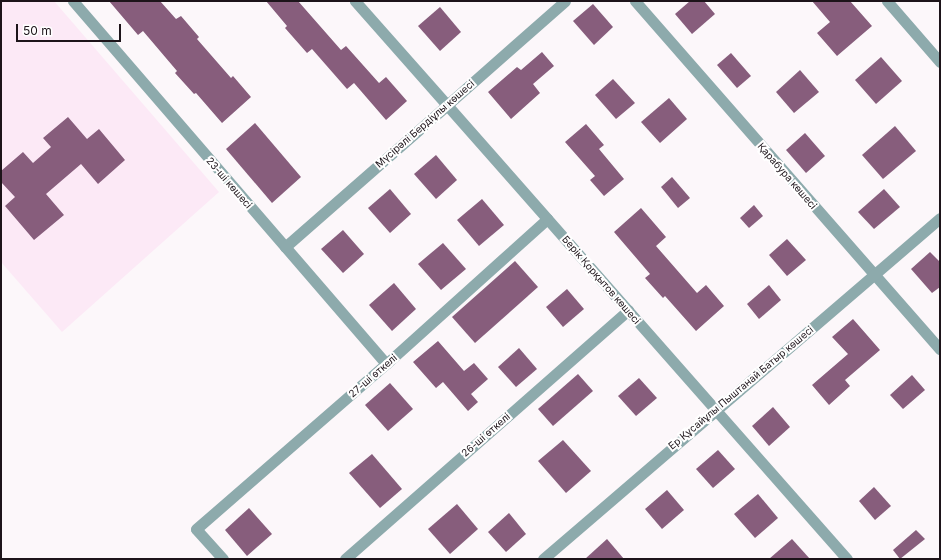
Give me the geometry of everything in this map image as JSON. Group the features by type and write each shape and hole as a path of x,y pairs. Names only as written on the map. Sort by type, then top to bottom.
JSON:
{"street":[{"name":"23-шi көшесi","path":"73,1 386,364"},
{"name":"Берік Қорқытов көшесі","path":"355,1 628,310 714,410 847,559"},
{"name":"Мүсірәлі Бердіұлы көшесі","path":"284,247 565,1"},
{"name":"Қарабура көшесі","path":"635,1 940,350"},
{"path":"887,1 940,62"},
{"name":"Ер Құсайұлы Пыштанай Батыр көшесі","path":"546,558 714,410 875,276 940,218"},
{"name":"27-ші өткелі","path":"223,559 196,530 386,364 547,219"},
{"name":"26-ші өткелі","path":"345,559 628,310"}],"shaded area":[{"path":"1,1 54,1 219,192 62,332 1,262"}],"building":[{"path":"109,1 160,1 176,19 181,16 199,37 197,39 231,78 233,76 251,97 222,123 196,93 194,94 175,73 177,71 143,31 138,35"},
{"path":"266,1 298,1 341,50 346,46 379,83 386,77 407,101 386,120 354,83 347,89 312,49 307,53 285,28 287,26"},
{"path":"690,1 704,1 715,14 692,34 675,14"},
{"path":"812,1 850,1 872,26 837,56 817,33 830,22"},
{"path":"593,4 613,27 594,45 573,21"},
{"path":"440,7 461,32 440,51 418,26"},
{"path":"542,52 554,66 533,84 540,93 511,119 488,92 517,67 521,70"},
{"path":"731,53 751,76 737,88 717,65"},
{"path":"881,57 902,81 876,104 855,80"},
{"path":"800,70 819,92 794,113 776,92"},
{"path":"613,79 635,103 616,119 595,95"},
{"path":"669,98 687,119 660,143 641,122"},
{"path":"68,117 87,139 99,129 125,160 98,184 81,164 46,194 64,215 34,240 5,206 15,197 1,182 1,171 23,152 33,163 51,147 43,138"},
{"path":"255,123 301,177 272,203 226,149"},
{"path":"586,124 604,145 599,149 624,179 604,196 590,180 595,176 565,142"},
{"path":"895,126 916,151 883,179 862,155"},
{"path":"805,133 825,156 806,173 786,150"},
{"path":"436,155 457,180 436,199 414,174"},
{"path":"672,177 690,198 678,208 661,187"},
{"path":"390,189 411,214 390,233 368,208"},
{"path":"884,189 900,207 874,229 858,212"},
{"path":"482,199 504,225 479,246 457,220"},
{"path":"754,205 763,216 749,228 740,218"},
{"path":"641,208 666,237 656,246 697,293 706,285 724,306 696,331 665,296 663,298 645,278 650,274 614,232"},
{"path":"343,230 364,254 343,273 321,249"},
{"path":"787,239 806,260 787,276 769,255"},
{"path":"443,243 466,269 441,290 418,264"},
{"path":"930,252 940,262 940,287 932,293 911,269"},
{"path":"515,261 538,287 475,343 452,317"},
{"path":"394,283 416,309 392,331 369,305"},
{"path":"769,285 781,300 759,319 747,304"},
{"path":"567,289 584,309 563,327 546,307"},
{"path":"853,319 880,350 845,380 850,386 829,405 812,385 848,354 832,337"},
{"path":"438,341 464,371 474,363 488,379 471,394 478,402 468,411 443,382 436,388 413,362"},
{"path":"519,348 537,369 516,387 498,367"},
{"path":"578,374 593,391 553,426 538,409"},
{"path":"912,375 925,390 903,409 890,395"},
{"path":"639,378 657,398 636,416 618,396"},
{"path":"390,383 413,409 388,431 365,405"},
{"path":"773,407 790,427 769,446 752,426"},
{"path":"563,440 591,471 566,493 538,461"},
{"path":"718,450 735,469 713,488 696,469"},
{"path":"372,454 402,489 380,508 349,473"},
{"path":"874,487 891,506 875,520 859,501"},
{"path":"667,490 684,510 662,529 645,509"},
{"path":"758,494 778,518 755,538 734,514"},
{"path":"457,504 478,529 450,554 428,529"},
{"path":"249,508 272,534 247,556 225,530"},
{"path":"509,513 526,534 506,552 488,532"},
{"path":"916,530 925,539 900,559 893,550"},
{"path":"607,539 624,559 585,559"},
{"path":"792,539 810,559 769,559"}]}
